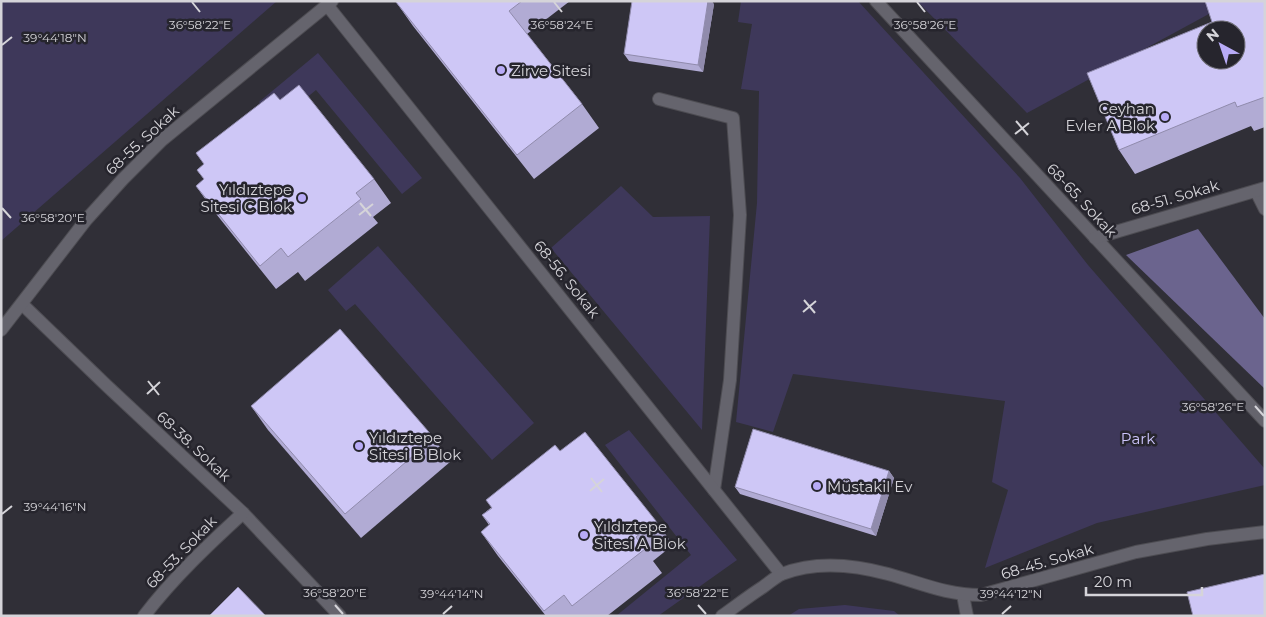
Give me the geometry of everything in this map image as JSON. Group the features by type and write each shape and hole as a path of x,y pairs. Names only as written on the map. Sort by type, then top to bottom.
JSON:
{"street":[{"name":"68-65. Sokak","path":"876,1 1265,421"},
{"name":"68-55. Sokak","path":"1,330 86,220 123,178 162,140 329,3"},
{"name":"68-56. Sokak","path":"329,3 781,574"},
{"path":"658,99 733,118 740,215 730,380 714,490"},
{"name":"68-51. Sokak","path":"1095,238 1260,189"},
{"path":"1260,189 1265,209"},
{"name":"68-38. Sokak","path":"22,304 243,513 340,616"},
{"name":"68-53. Sokak","path":"144,616 157,599 202,552 243,513"},
{"name":"68-45. Sokak","path":"781,574 804,568 831,565 861,568 888,574 940,591 963,595 981,595 1136,552 1207,538 1265,532"},
{"path":"722,616 781,574"},
{"path":"963,595 967,616"}],"green space":[{"path":"1,1 277,1 1,241"},
{"name":"Park","path":"741,1 858,1 1020,178 1088,265 1264,468 1265,485 1097,523 985,568 1008,490 992,482 1005,401 793,374 773,432 736,422 757,203 759,91 741,89 752,24 738,22"},
{"path":"917,1 1213,1 1218,9 1196,20 1027,113"},
{"path":"318,53 422,178 402,194 316,90 276,123 259,102"},
{"path":"621,186 653,217 710,216 702,430 551,248"},
{"path":"378,246 534,423 492,460 355,304 346,311 328,290"},
{"path":"629,430 737,560 658,616 616,616 691,555 605,445"},
{"path":"845,605 894,611 900,616 788,616 799,609"}],"shaded area":[{"path":"1198,229 1265,319 1265,389 1126,255"}],"building":[{"name":"Zirve Sitesi","path":"397,1 522,1 509,11 582,104 517,155"},
{"path":"632,1 708,1 698,65 624,54"},
{"path":"1205,1 1265,1 1265,97 1237,107 1235,102 1119,150 1087,73 1196,29 1196,70 1246,70 1246,20 1211,20"},
{"name":"Yıldıztepe Sitesi C Blok","path":"299,85 374,179 356,193 361,199 288,257 281,248 260,266 196,186 204,179 197,170 204,164 196,153 274,93 280,100"},
{"name":"Yıldıztepe Sitesi B Blok","path":"340,329 434,438 345,514 251,406"},
{"name":"Müstakil Ev","path":"753,429 889,471 871,529 735,487"},
{"name":"Yıldıztepe Sitesi A Blok","path":"585,432 656,521 636,537 645,549 572,606 564,595 544,611 481,532 490,524 482,515 492,508 486,500 555,445 560,451"},
{"path":"1265,574 1265,616 1193,616 1187,592"},
{"path":"238,587 266,616 209,616"}],"place":[{"name":"Zirve Sitesi","path":"501,70"},
{"name":"Ceyhan Evler A Blok","path":"1165,117"},
{"name":"Yıldıztepe Sitesi C Blok","path":"302,198"},
{"name":"Yıldıztepe Sitesi B Blok","path":"359,446"},
{"name":"Müstakil Ev","path":"817,486"},
{"name":"Yıldıztepe Sitesi A Blok","path":"584,535"}]}
